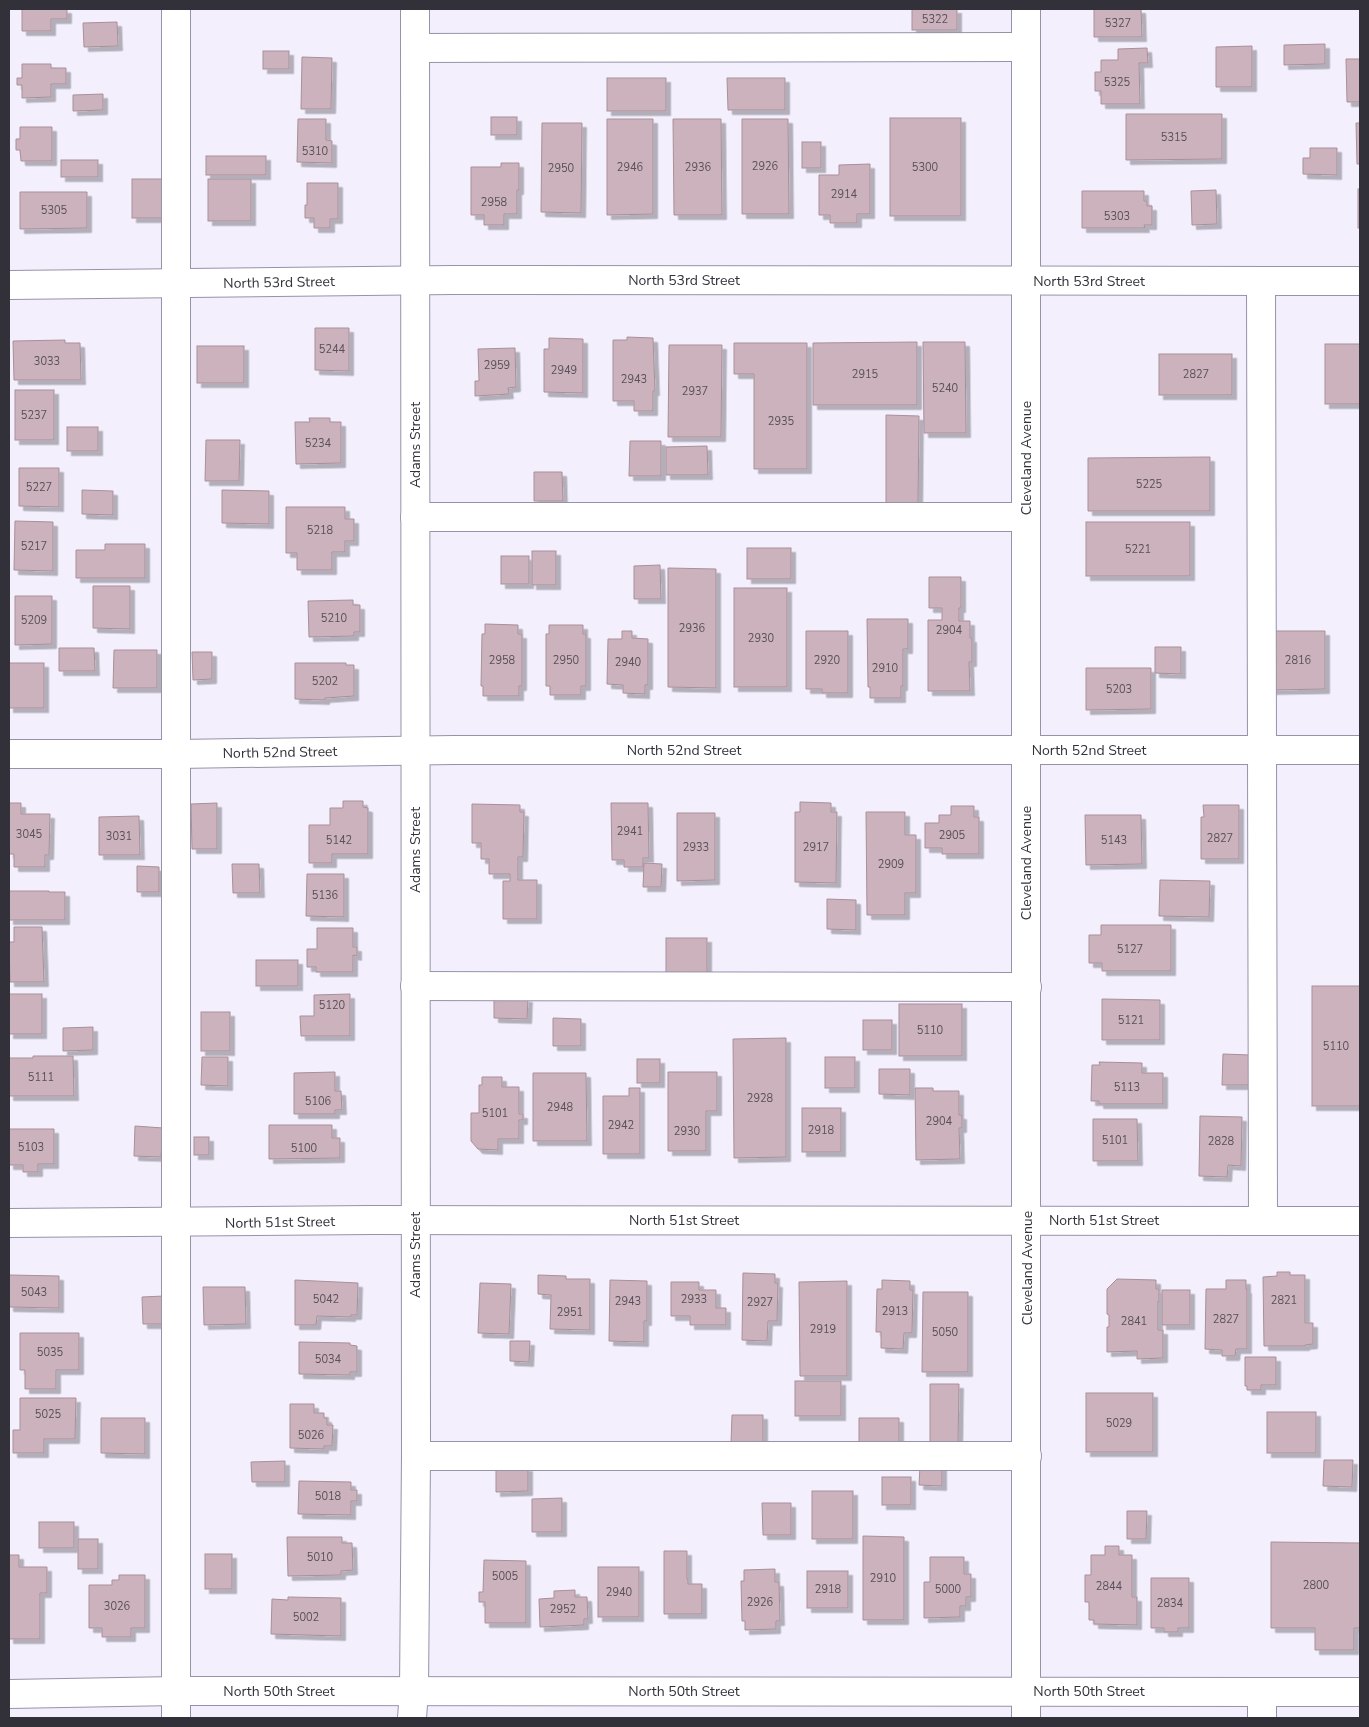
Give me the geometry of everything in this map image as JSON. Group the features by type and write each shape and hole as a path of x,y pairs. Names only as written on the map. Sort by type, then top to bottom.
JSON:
{"street":[{"path":"176,9 176,1718"},
{"name":"Adams Street","path":"412,1718 414,1691 416,1456 415,9"},
{"name":"Cleveland Avenue","path":"1026,9 1026,1718"},
{"path":"415,48 1026,47"},
{"name":"North 53rd Street","path":"9,285 415,281 1360,281"},
{"path":"1261,281 1263,1221"},
{"path":"415,517 1026,517"},
{"name":"North 52nd Street","path":"9,754 415,751 1360,750"},
{"path":"415,986 1027,987"},
{"name":"North 51st Street","path":"9,1223 415,1220 1360,1221"},
{"path":"416,1456 1027,1456"},
{"name":"North 50th Street","path":"9,1694 176,1691 1360,1692"},
{"name":"Adams Street","path":"414,1691 417,1718"},
{"path":"1262,1692 1262,1718"}],"building":[{"path":"22,9 67,9 67,19 51,19 51,31 22,31"},
{"path":"912,9 957,9 957,30 912,30"},
{"path":"1094,9 1141,9 1142,37 1094,37"},
{"path":"117,22 118,46 84,47 83,23"},
{"path":"1325,44 1325,64 1284,65 1284,45"},
{"path":"1252,46 1252,87 1216,87 1216,47"},
{"path":"1147,48 1148,63 1139,63 1140,104 1101,104 1101,91 1095,91 1095,72 1101,72 1101,60 1118,60 1118,49"},
{"path":"263,51 289,51 289,69 263,69"},
{"path":"302,57 332,58 331,109 301,109"},
{"path":"1346,59 1360,59 1360,102 1347,102"},
{"path":"22,64 51,64 51,68 66,68 66,84 51,84 51,97 22,98 22,85 17,85 17,78 22,78"},
{"path":"607,78 666,78 666,111 607,111"},
{"path":"727,78 785,78 785,110 728,110"},
{"path":"103,94 103,110 73,111 73,95"},
{"path":"1126,114 1222,114 1222,159 1126,160"},
{"path":"491,117 517,117 517,135 491,135"},
{"path":"890,118 961,118 961,216 890,216"},
{"path":"298,119 326,119 326,140 332,141 332,163 297,162"},
{"path":"607,119 653,119 653,214 607,215"},
{"path":"673,119 721,119 722,215 674,215"},
{"path":"742,119 788,119 789,214 742,214"},
{"path":"542,123 582,123 581,213 541,212"},
{"path":"1356,123 1360,123 1360,164 1357,164"},
{"path":"20,127 52,127 52,161 21,161 20,150 16,150 16,139 20,139"},
{"path":"802,142 821,142 821,168 802,168"},
{"path":"1310,148 1337,148 1337,175 1303,174 1303,158 1310,158"},
{"path":"206,156 266,156 266,175 206,175"},
{"path":"61,160 98,160 98,177 61,177"},
{"path":"501,163 519,163 517,214 504,214 504,225 484,225 484,215 471,215 471,167 501,167"},
{"path":"870,164 870,214 857,214 857,223 830,223 830,215 819,215 819,175 839,175 839,165"},
{"path":"132,179 167,179 167,218 132,218"},
{"path":"208,179 251,179 251,221 208,221"},
{"path":"307,183 338,183 338,219 330,219 330,228 314,228 314,218 305,218"},
{"path":"1358,189 1360,189 1360,228 1358,228"},
{"path":"1216,190 1217,224 1192,225 1191,191"},
{"path":"1082,191 1144,191 1144,201 1147,201 1147,206 1152,206 1152,225 1144,225 1145,228 1082,228"},
{"path":"20,192 87,192 87,228 20,229"},
{"path":"315,328 349,328 349,371 315,370"},
{"path":"627,337 653,338 655,391 653,391 653,411 634,411 634,401 613,401 613,340 627,340"},
{"path":"549,338 583,339 583,393 544,392 544,349 549,349"},
{"path":"65,340 65,343 80,343 81,380 14,380 13,341"},
{"path":"917,342 917,405 813,405 813,343"},
{"path":"923,342 965,342 966,433 924,433"},
{"path":"734,343 807,343 807,469 754,469 754,374 734,374"},
{"path":"1325,344 1360,344 1360,404 1325,404"},
{"path":"669,345 722,345 721,437 668,437"},
{"path":"197,346 244,346 244,383 197,383"},
{"path":"515,348 516,387 508,388 509,394 475,396 475,381 479,381 478,349"},
{"path":"1159,354 1232,354 1232,395 1159,395"},
{"path":"15,390 54,390 54,440 15,440"},
{"path":"886,415 919,416 918,504 886,504"},
{"path":"309,418 330,418 330,422 341,422 341,463 296,464 295,422 310,422"},
{"path":"67,427 98,427 98,451 67,451"},
{"path":"206,440 240,440 239,481 205,481"},
{"path":"630,441 661,441 661,476 629,476"},
{"path":"707,446 708,475 666,475 666,447"},
{"path":"1210,457 1210,511 1088,511 1088,458"},
{"path":"19,468 59,468 59,507 19,506"},
{"path":"534,472 562,472 563,501 534,501"},
{"path":"82,490 113,491 113,515 82,514"},
{"path":"222,490 269,491 269,524 222,523"},
{"path":"286,507 345,507 345,519 354,519 354,541 345,541 345,552 332,552 332,570 297,570 297,553 286,553"},
{"path":"15,521 53,522 53,571 14,570"},
{"path":"1086,522 1190,522 1190,576 1086,576"},
{"path":"105,544 145,544 145,578 76,578 76,550 105,550"},
{"path":"747,548 791,548 791,579 747,579"},
{"path":"532,551 556,551 556,585 532,585"},
{"path":"501,556 529,556 529,584 501,584"},
{"path":"660,565 661,599 634,599 634,566"},
{"path":"668,568 716,569 716,688 668,687"},
{"path":"929,577 961,577 959,621 970,621 970,638 972,638 972,662 969,662 970,691 928,691 928,620 942,620 942,608 929,608"},
{"path":"93,586 130,586 130,629 93,628"},
{"path":"734,588 787,588 787,687 734,687"},
{"path":"15,596 52,596 52,644 15,645"},
{"path":"353,600 353,605 360,605 360,632 354,632 354,636 309,637 308,601"},
{"path":"867,619 908,619 908,649 903,649 903,686 901,686 901,698 870,698 870,687 868,687"},
{"path":"485,624 518,625 518,634 522,634 522,686 519,686 519,696 483,696 483,686 481,686 482,634 485,634"},
{"path":"549,625 583,625 583,634 586,634 586,686 581,686 581,695 550,695 550,686 546,686 546,634 549,634"},
{"path":"622,631 632,631 632,638 648,639 648,685 645,685 645,694 623,693 623,685 607,684 608,639 622,639"},
{"path":"806,631 848,631 848,693 822,693 822,689 806,689"},
{"path":"1272,631 1325,631 1325,689 1272,690"},
{"path":"1155,647 1181,647 1181,674 1155,673"},
{"path":"59,648 94,648 95,671 59,671"},
{"path":"114,650 157,650 157,688 113,688"},
{"path":"192,652 212,652 212,679 193,680"},
{"path":"9,663 44,663 44,708 9,708"},
{"path":"295,663 346,663 346,665 354,665 354,696 325,698 325,700 295,699"},
{"path":"1086,668 1151,668 1151,709 1086,710"},
{"path":"343,801 363,801 363,807 368,808 368,854 332,854 332,863 309,863 309,825 330,825 330,808 343,808"},
{"path":"800,802 831,803 831,812 837,812 836,883 795,882 795,812 800,812"},
{"path":"9,803 21,803 21,814 50,814 49,855 45,855 45,867 14,867 14,854 9,854"},
{"path":"217,803 217,849 192,849 191,804"},
{"path":"611,803 648,803 649,858 643,858 643,867 624,867 624,860 612,860"},
{"path":"472,804 520,805 520,812 524,812 523,857 518,857 518,880 537,880 537,919 503,919 503,881 510,881 510,874 489,874 489,859 481,859 481,843 472,843"},
{"path":"1203,805 1239,805 1239,859 1201,859 1201,817 1204,817"},
{"path":"951,806 974,806 974,817 979,817 979,854 942,854 942,848 925,848 925,823 939,823 939,815 951,815"},
{"path":"866,812 905,812 905,835 916,835 916,893 905,893 905,915 867,915"},
{"path":"677,813 715,813 715,880 677,881"},
{"path":"1085,815 1141,815 1142,864 1086,865"},
{"path":"139,816 140,855 99,855 99,817"},
{"path":"644,863 662,864 661,887 643,887"},
{"path":"232,864 259,864 260,893 233,893"},
{"path":"137,866 159,867 159,892 137,892"},
{"path":"307,874 344,874 344,917 306,916"},
{"path":"1160,880 1210,881 1209,917 1159,916"},
{"path":"9,891 65,892 65,920 9,920"},
{"path":"827,899 856,900 856,930 827,929"},
{"path":"1101,925 1171,925 1171,971 1102,971 1102,963 1089,963 1089,935 1101,935"},
{"path":"14,927 42,927 44,982 10,982 9,942 14,942"},
{"path":"317,928 353,928 353,947 357,947 357,956 353,955 353,972 316,972 316,967 307,967 307,949 317,949"},
{"path":"666,938 707,938 707,973 666,973"},
{"path":"256,960 298,960 298,986 256,986"},
{"path":"1312,986 1360,986 1360,1106 1312,1106"},
{"path":"9,994 42,994 42,1034 9,1034"},
{"path":"350,994 350,1036 301,1036 300,1016 314,1016 314,995"},
{"path":"494,997 528,998 527,1019 494,1018"},
{"path":"1102,999 1160,1000 1160,1040 1102,1040"},
{"path":"899,1004 962,1004 962,1056 899,1056"},
{"path":"201,1012 230,1012 230,1051 201,1051"},
{"path":"553,1018 581,1019 581,1046 553,1046"},
{"path":"863,1020 892,1020 892,1050 863,1050"},
{"path":"93,1027 93,1050 63,1051 63,1028"},
{"path":"786,1038 786,1157 734,1158 733,1039"},
{"path":"1223,1054 1250,1055 1250,1085 1222,1085"},
{"path":"33,1056 73,1056 74,1096 9,1096 9,1058 33,1058"},
{"path":"202,1057 228,1057 228,1086 201,1085"},
{"path":"825,1057 855,1057 855,1088 825,1088"},
{"path":"637,1059 660,1059 660,1083 637,1083"},
{"path":"1099,1062 1142,1063 1142,1073 1163,1073 1163,1104 1099,1104 1099,1101 1091,1101 1092,1065 1100,1065"},
{"path":"879,1069 910,1069 910,1095 879,1094"},
{"path":"335,1072 335,1091 341,1091 342,1110 335,1110 335,1114 294,1114 294,1073"},
{"path":"668,1072 717,1072 717,1111 706,1111 706,1151 668,1151"},
{"path":"533,1073 586,1073 587,1141 533,1141"},
{"path":"482,1077 502,1077 502,1087 519,1087 519,1114 523,1114 523,1120 519,1120 519,1139 498,1139 498,1150 478,1149 471,1141 471,1113 479,1113 479,1085 482,1085"},
{"path":"629,1088 640,1088 640,1154 603,1154 603,1096 629,1096"},
{"path":"915,1088 933,1088 933,1091 959,1091 959,1115 962,1115 962,1128 959,1128 960,1159 916,1160"},
{"path":"802,1108 841,1108 841,1152 802,1152"},
{"path":"1200,1116 1242,1117 1241,1166 1228,1165 1227,1177 1199,1176"},
{"path":"1093,1119 1137,1119 1138,1161 1093,1161"},
{"path":"269,1125 332,1125 332,1138 340,1138 340,1158 269,1159"},
{"path":"135,1126 163,1128 161,1157 134,1156"},
{"path":"9,1129 54,1129 54,1164 38,1164 38,1172 23,1172 23,1165 9,1165"},
{"path":"194,1137 209,1137 209,1155 194,1155"},
{"path":"1277,1272 1290,1272 1290,1275 1305,1275 1305,1323 1313,1323 1313,1344 1305,1346 1264,1346 1263,1277 1277,1276"},
{"path":"743,1273 775,1274 775,1283 778,1283 777,1321 768,1321 767,1341 742,1340"},
{"path":"9,1275 59,1276 59,1308 9,1307"},
{"path":"538,1275 566,1276 566,1279 590,1279 590,1330 550,1329 551,1295 538,1294"},
{"path":"1117,1279 1156,1280 1156,1289 1159,1289 1158,1330 1163,1330 1163,1358 1137,1359 1137,1351 1107,1352 1109,1315 1107,1314 1107,1289"},
{"path":"295,1280 358,1283 357,1315 351,1315 351,1317 317,1316 316,1325 295,1325"},
{"path":"610,1280 647,1281 647,1321 644,1321 644,1342 609,1341"},
{"path":"882,1280 910,1281 910,1290 913,1290 912,1333 904,1333 903,1349 881,1348 881,1332 876,1332 877,1289 882,1289"},
{"path":"1226,1280 1246,1280 1247,1349 1236,1349 1235,1356 1222,1356 1222,1350 1205,1349 1206,1289 1226,1289"},
{"path":"847,1281 847,1376 800,1376 799,1282"},
{"path":"671,1282 699,1282 699,1290 716,1290 716,1308 726,1308 726,1325 690,1325 690,1316 671,1316"},
{"path":"480,1283 511,1284 509,1334 478,1333"},
{"path":"203,1287 245,1287 246,1324 204,1325"},
{"path":"1162,1290 1190,1290 1190,1325 1162,1325"},
{"path":"923,1292 968,1292 968,1372 922,1372"},
{"path":"164,1296 164,1324 143,1324 142,1297"},
{"path":"20,1333 79,1333 79,1370 56,1370 56,1389 25,1389 25,1370 20,1370"},
{"path":"510,1341 530,1341 529,1362 510,1361"},
{"path":"299,1342 350,1343 350,1345 357,1346 357,1372 350,1372 350,1375 299,1374"},
{"path":"1245,1357 1276,1357 1276,1385 1261,1385 1261,1390 1247,1390 1247,1386 1245,1386"},
{"path":"795,1381 841,1381 841,1416 795,1416"},
{"path":"930,1384 959,1384 958,1443 930,1443"},
{"path":"1086,1393 1153,1393 1153,1452 1086,1452"},
{"path":"20,1398 76,1398 75,1439 44,1439 44,1453 13,1453 13,1430 20,1430"},
{"path":"290,1404 314,1404 314,1413 324,1413 324,1418 327,1418 327,1425 333,1425 332,1446 324,1446 324,1449 290,1448"},
{"path":"1267,1412 1316,1412 1316,1453 1267,1453"},
{"path":"732,1415 763,1415 763,1443 731,1443"},
{"path":"101,1418 145,1418 145,1454 101,1453"},
{"path":"859,1418 899,1418 899,1444 859,1445"},
{"path":"1324,1460 1353,1460 1352,1487 1323,1486"},
{"path":"285,1461 285,1482 252,1482 251,1462"},
{"path":"920,1466 942,1466 942,1486 919,1485"},
{"path":"496,1467 528,1467 528,1491 496,1492"},
{"path":"882,1477 911,1477 911,1505 882,1505"},
{"path":"299,1481 351,1482 351,1490 357,1490 357,1501 351,1501 351,1515 298,1514"},
{"path":"812,1491 853,1491 853,1539 812,1539"},
{"path":"562,1498 562,1532 532,1532 532,1499"},
{"path":"762,1503 791,1503 791,1535 763,1535"},
{"path":"1127,1511 1147,1511 1146,1539 1127,1539"},
{"path":"39,1522 74,1522 74,1548 39,1548"},
{"path":"863,1536 904,1537 904,1620 863,1620"},
{"path":"287,1537 342,1537 342,1543 352,1543 353,1570 341,1571 341,1575 288,1576"},
{"path":"78,1539 98,1539 98,1569 78,1569"},
{"path":"1271,1542 1360,1543 1360,1628 1354,1628 1354,1650 1315,1650 1315,1628 1271,1628"},
{"path":"1105,1546 1119,1546 1119,1555 1132,1555 1132,1597 1137,1597 1137,1625 1094,1624 1094,1620 1089,1620 1089,1602 1085,1602 1085,1575 1091,1575 1091,1555 1105,1555"},
{"path":"664,1551 687,1551 688,1584 702,1584 702,1614 664,1614"},
{"path":"205,1554 232,1554 232,1589 205,1589"},
{"path":"9,1555 19,1555 19,1567 47,1567 47,1593 40,1593 40,1639 9,1639"},
{"path":"930,1557 964,1557 964,1574 971,1574 971,1597 966,1597 966,1606 960,1606 960,1617 924,1618 924,1582 930,1582"},
{"path":"484,1560 526,1561 526,1623 485,1623 485,1602 479,1602 479,1592 483,1592"},
{"path":"598,1567 639,1567 639,1617 598,1617"},
{"path":"775,1569 775,1582 779,1582 780,1621 776,1621 776,1629 745,1630 745,1621 742,1621 741,1581 744,1581 744,1570"},
{"path":"807,1571 848,1571 848,1608 807,1608"},
{"path":"119,1575 145,1575 145,1628 131,1628 131,1637 102,1637 102,1628 89,1628 89,1585 112,1585 112,1580 119,1580"},
{"path":"1151,1578 1189,1578 1189,1628 1178,1628 1178,1632 1164,1632 1164,1628 1151,1628"},
{"path":"575,1590 575,1597 587,1597 588,1619 584,1619 584,1625 540,1627 539,1599 554,1598 554,1591"},
{"path":"288,1597 341,1598 341,1636 271,1634 272,1599 288,1600"}]}
